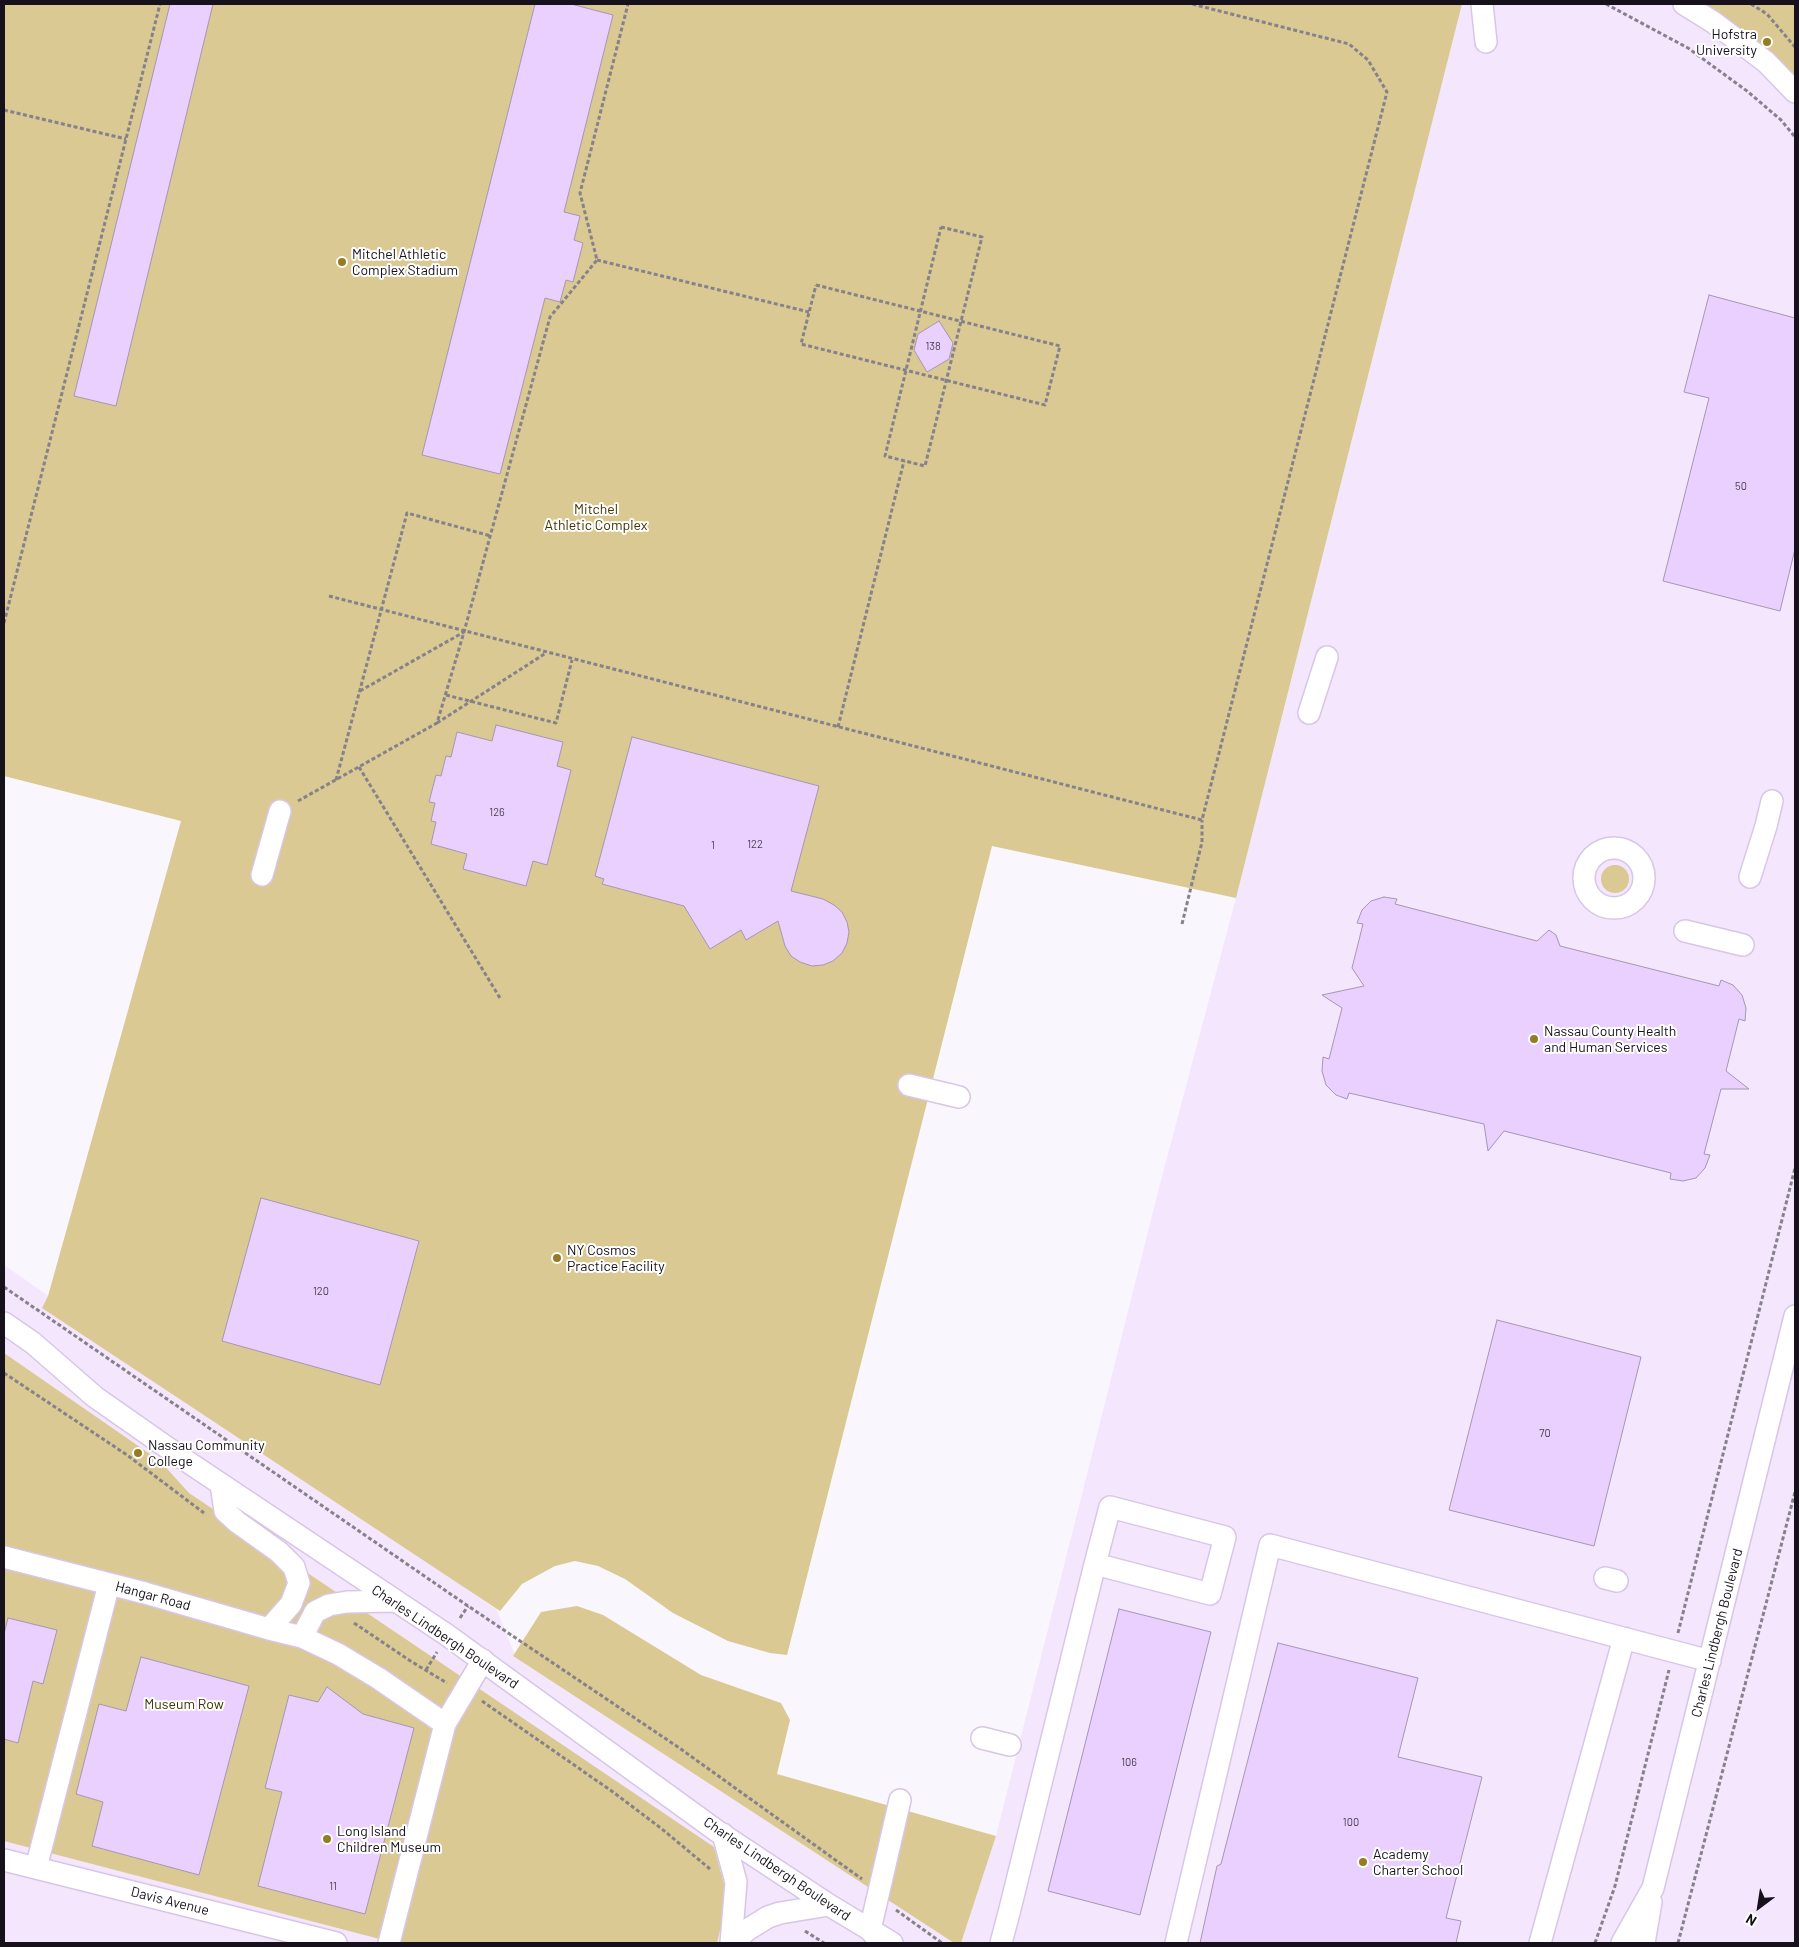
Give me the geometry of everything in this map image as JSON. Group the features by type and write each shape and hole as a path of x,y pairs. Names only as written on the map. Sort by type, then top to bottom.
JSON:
{"street":[{"path":"1482,4 1486,42"},
{"path":"1684,4 1713,22 1766,62 1795,92"},
{"path":"1309,712 1327,657"},
{"path":"1750,877 1772,802"},
{"path":"262,876 280,811"},
{"path":"1685,931 1743,945"},
{"path":"909,1085 959,1098"},
{"name":"Charles Lindbergh Boulevard","path":"1622,1943 1653,1888 1795,1316"},
{"name":"Charles Lindbergh Boulevard","path":"4,1323 33,1343 95,1397 221,1485 483,1660 723,1834 876,1937 892,1943"},
{"path":"221,1485 225,1511 237,1522 279,1552 294,1567 299,1583 291,1604 268,1629"},
{"path":"1001,1943 1095,1564 1110,1507 1224,1537 1210,1594 1095,1564"},
{"path":"1176,1943 1270,1545 1710,1661"},
{"name":"Hangar Road","path":"4,1557 302,1637 338,1654 378,1678 445,1724"},
{"path":"36,1868 109,1584"},
{"path":"302,1637 316,1612 329,1605 394,1601"},
{"path":"1540,1943 1624,1638"},
{"path":"389,1943 445,1724 483,1660"},
{"path":"982,1738 1010,1745"},
{"path":"876,1937 878,1894 900,1800"},
{"path":"723,1834 736,1882 732,1943"},
{"name":"Davis Avenue","path":"4,1860 336,1943"},
{"path":"1644,1943 1653,1888"},
{"path":"732,1943 747,1930 768,1917 780,1913 829,1906"}],"path":[{"path":"4,624 160,4"},
{"path":"597,260 580,193 628,4"},
{"path":"1182,924 1202,842 1202,820 1386,92 1368,60 1350,44 1192,4"},
{"path":"1606,4 1688,48 1747,91 1781,120 1795,137"},
{"path":"1752,4 1767,14 1795,47"},
{"path":"4,110 126,139"},
{"path":"941,227 982,237 961,322 925,466 885,456 941,227"},
{"path":"597,260 809,312"},
{"path":"437,723 491,536 550,317 597,260"},
{"path":"816,285 920,311 1060,346 1046,405 802,344 816,285"},
{"path":"838,727 904,461"},
{"path":"336,780 408,513 491,536"},
{"path":"329,596 572,660 1202,820"},
{"path":"360,691 464,632"},
{"path":"280,811 437,723 546,653"},
{"path":"446,695 556,723 572,660"},
{"path":"359,767 500,998"},
{"path":"1595,1943 1615,1886 1795,1168"},
{"path":"4,1287 461,1601 678,1747 862,1879 896,1910 942,1943"},
{"path":"4,1373 127,1455 211,1519"},
{"path":"1678,1943 1795,1492"},
{"path":"329,1605 412,1662 482,1701 613,1792 713,1871 736,1882"},
{"path":"780,1913 824,1943"}],"shaded area":[{"path":"1462,4 1795,4 1795,1943 961,1943 996,1836 1160,1184 1236,898"},
{"name":"Museum Row","path":"4,1265 497,1610 516,1658 954,1943 717,1943 728,1898 714,1847 564,1943 4,1943"}],"green space":[{"name":"Mitchel Athletic Complex","path":"4,4 1462,4 1236,898 992,846 787,1655 770,1653 728,1641 673,1613 625,1579 598,1566 575,1561 555,1566 522,1584 500,1611 42,1308 48,1296 181,821 4,776"},
{"name":"Hofstra University","path":"1684,4 1795,4 1795,92"},
{"path":"1615,865 1625,869 1629,879 1625,889 1615,893 1605,889 1601,879 1605,869"},
{"name":"Museum Row","path":"4,1353 160,1461 189,1493 714,1847 728,1898 717,1943 395,1943 4,1841"},
{"path":"577,1606 603,1615 701,1675 781,1703 790,1720 777,1774 996,1836 961,1943 954,1943 513,1656 541,1612"}],"building":[{"path":"170,4 213,4 116,406 74,396"},
{"path":"535,4 571,4 613,15 564,212 580,216 574,240 583,243 573,282 566,280 560,302 545,298 500,474 422,455"},
{"path":"1709,295 1795,318 1795,549 1780,611 1663,581 1709,398 1684,392"},
{"path":"939,321 953,343 949,359 927,372 914,350 918,334"},
{"path":"496,725 563,742 557,766 571,770 547,865 533,861 526,886 463,869 467,854 431,844 436,822 431,821 435,803 429,802 436,775 441,776 446,756 451,757 457,732 492,741"},
{"path":"632,737 819,786 791,891 823,899 842,912 849,932 847,943 842,953 833,961 823,965 812,966 800,962 791,956 785,946 778,921 746,940 741,930 710,949 684,906 602,884 604,879 595,876"},
{"name":"Nassau County Health and Human Services","path":"1384,897 1397,899 1395,904 1537,941 1549,930 1556,935 1560,946 1719,986 1721,980 1733,985 1742,995 1746,1008 1745,1021 1739,1019 1726,1071 1749,1089 1721,1089 1704,1154 1710,1155 1705,1168 1696,1178 1683,1181 1670,1179 1671,1173 1504,1131 1488,1151 1484,1124 1349,1093 1347,1099 1336,1095 1326,1085 1322,1071 1323,1057 1329,1059 1342,1008 1322,995 1364,986 1352,968 1363,924 1357,923 1362,910 1371,901"},
{"path":"261,1198 419,1241 380,1385 222,1341"},
{"path":"1497,1320 1641,1357 1594,1546 1449,1510"},
{"path":"1119,1609 1211,1632 1140,1915 1048,1891"},
{"path":"8,1618 57,1630 43,1684 33,1681 18,1743 4,1739 4,1634"},
{"path":"1278,1643 1418,1678 1398,1757 1482,1777 1446,1918 1461,1921 1456,1943 1200,1943 1217,1866 1221,1864"},
{"path":"141,1657 249,1686 199,1875 92,1846 103,1802 76,1794 99,1704 126,1711"},
{"name":"Long Island Children Museum","path":"327,1687 363,1714 414,1728 365,1914 258,1886 282,1792 265,1788 289,1695 318,1702"}],"place":[{"name":"Hofstra University","path":"1767,42"},
{"name":"Mitchel Athletic Complex Stadium","path":"342,262"},
{"name":"Nassau County Health and Human Services","path":"1534,1039"},
{"name":"NY Cosmos Practice Facility","path":"557,1258"},
{"name":"Nassau Community College","path":"138,1453"},
{"name":"Long Island Children Museum","path":"327,1839"},
{"name":"Academy Charter School","path":"1363,1862"}]}
